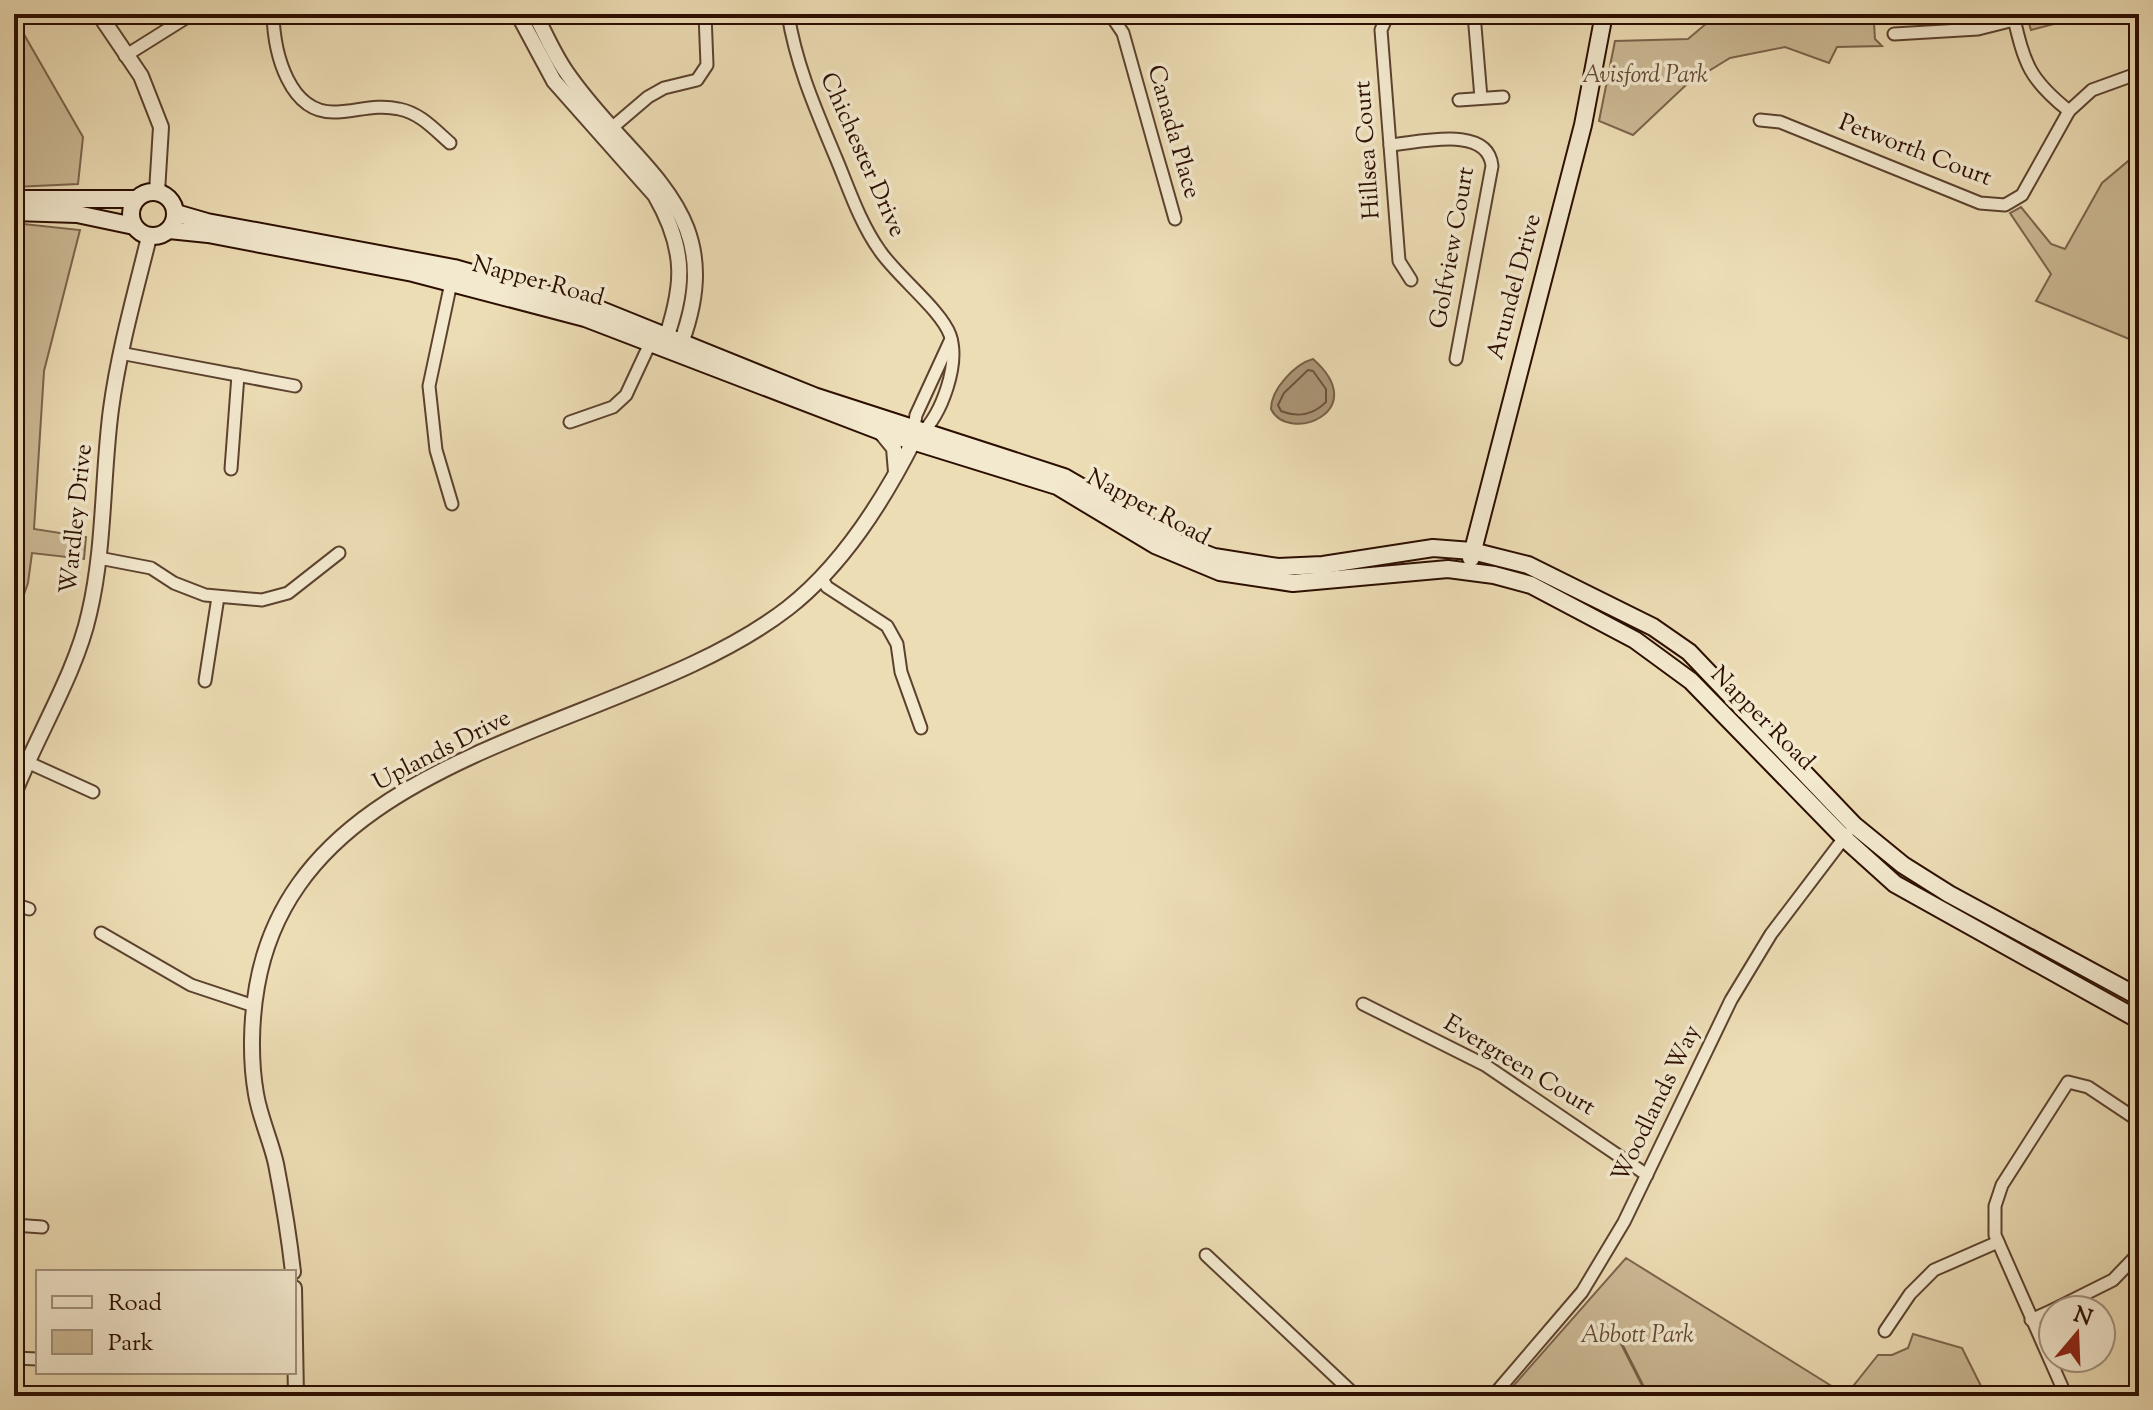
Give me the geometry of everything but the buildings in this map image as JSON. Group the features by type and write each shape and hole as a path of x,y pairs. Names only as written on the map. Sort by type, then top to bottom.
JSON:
{"main road":[{"name":"Arundel Drive","path":"1468,572 1583,125 1604,14"},
{"path":"14,199 136,199 157,192 172,202 176,213 169,230 149,237 134,226 77,214 14,212"},
{"path":"134,226 131,211 136,199"},
{"name":"Napper Road","path":"176,213 452,275 666,343 917,432 1064,477 1180,544 1240,563 1308,566 1420,549 1472,551 1528,565 1560,578 1653,627 1689,652 1895,884 2139,1020"},
{"name":"Napper Road","path":"169,230 452,275"},
{"name":"Napper Road","path":"666,343 880,431 917,432 1057,486 1155,545 1220,572 1293,583 1428,569 1509,578 1534,586 1597,618 1663,659 1718,705 1849,831 1925,880 2139,997"}],"street":[{"path":"99,14 141,76 161,127 157,192"},
{"path":"125,56 192,14"},
{"path":"273,14 273,28 290,87 303,104 334,112 377,106 401,109 421,117 450,143"},
{"path":"518,14 554,81 608,132"},
{"path":"535,14 567,73 655,195 673,238 681,281 680,298 666,343 619,402 570,422"},
{"path":"608,132 648,97 664,88 697,80 707,65 705,14"},
{"name":"Chichester Drive","path":"788,14 797,63 873,242 896,275 938,315 951,338 917,432"},
{"name":"Canada Place","path":"1110,14 1123,33 1175,219"},
{"name":"Hillsea Court","path":"1388,14 1381,30 1399,261 1411,280"},
{"path":"1474,14 1481,98"},
{"path":"1894,34 1978,29 2013,17 2026,66 2040,88 2069,111"},
{"name":"Petworth Court","path":"1760,120 1780,122 1980,203 2005,205 2022,195 2069,111 2092,90 2139,73"},
{"path":"1459,100 1503,97"},
{"name":"Golfview Court","path":"1390,145 1460,139 1481,144 1491,155 1492,166 1456,359"},
{"name":"Wardley Drive","path":"14,794 89,617 99,558 103,482 120,353 149,237"},
{"path":"452,275 429,386 436,450 452,504"},
{"path":"120,353 295,386"},
{"path":"231,469 238,375"},
{"path":"880,431 889,440 897,457 896,476"},
{"name":"Uplands Drive","path":"293,1270 275,1162 256,1094 254,1006 265,956 289,902 323,856 358,821 415,785 485,752 697,664 789,607 821,577 896,476 917,432"},
{"path":"896,476 910,461 930,454 1004,468"},
{"path":"99,558 151,568 174,583 218,597 262,600 288,593 339,553"},
{"path":"821,577 827,587 887,626 897,644 901,672 921,728"},
{"path":"205,681 218,597"},
{"path":"27,762 93,792"},
{"name":"Woodlands Way","path":"1493,1396 1582,1292 1624,1222 1731,1000 1771,934 1849,831"},
{"path":"14,904 29,909"},
{"path":"101,933 191,985 254,1006"},
{"name":"Evergreen Court","path":"1363,1004 1485,1065 1647,1175"},
{"path":"2066,1396 1998,1242 1995,1206 2002,1185 2068,1082 2088,1087 2139,1121"},
{"path":"14,1225 42,1227"},
{"path":"1885,1331 1910,1294 1934,1270 1998,1242"},
{"path":"2085,1294 2113,1280 2139,1253"},
{"path":"1206,1255 1356,1396"},
{"path":"2031,1320 2037,1317"},
{"path":"14,1358 36,1359"},
{"path":"296,1374 296,1396"}],"green space":[{"name":"Avisford Park","path":"1884,14 1874,23 1875,39 1882,46 1837,47 1829,63 1785,47 1730,58 1686,85 1633,135 1599,121 1615,41 1688,39 1714,17"},
{"path":"2026,14 2092,14 2031,30"},
{"path":"14,17 83,137 78,184 14,187"},
{"path":"2139,152 2139,343 2036,301 2051,274 2010,213 2021,207 2051,244 2065,249 2102,183"},
{"path":"14,223 80,230 44,371 34,529 86,537 84,559 32,553 28,583 14,623"},
{"name":"Abbott Park","path":"1626,1258 1846,1395 1878,1355 1892,1355 1908,1348 1913,1334 1962,1348 1986,1396 1514,1396 1508,1392"}],"water":[{"path":"1313,359 1329,378 1334,394 1331,407 1321,417 1308,423 1280,419 1271,409 1275,393 1292,372"}],"waterway":[{"path":"14,67 22,88 14,100"},
{"path":"1612,1325 1648,1396"},
{"path":"1882,1396 1918,1396"}]}
